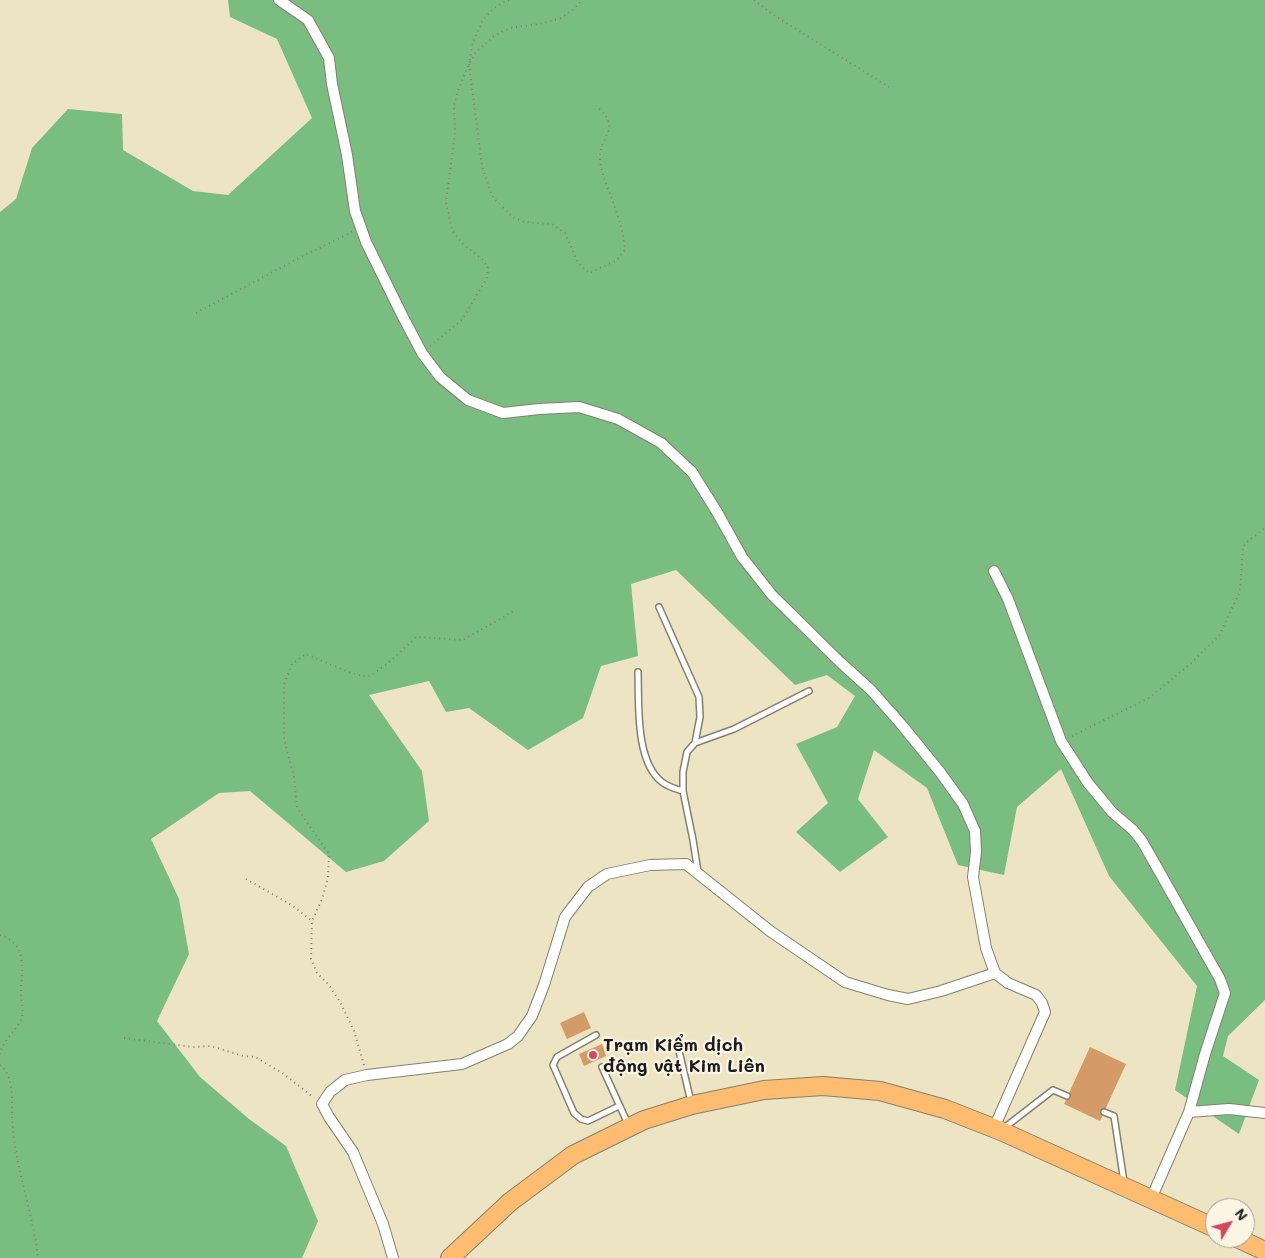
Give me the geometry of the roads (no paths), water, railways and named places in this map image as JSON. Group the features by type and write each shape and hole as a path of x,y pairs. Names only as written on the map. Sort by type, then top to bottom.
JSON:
{"highway":[{"path":"450,1258 510,1202 573,1155 644,1120 692,1105 764,1090 823,1086 880,1091 945,1109 998,1129 1205,1223"}],"street":[{"path":"279,0 308,20 329,58 355,211 366,242 386,284 422,353 440,377 468,400 503,413 579,407 618,419 662,443 692,472 742,557 772,596 870,690 901,724 963,804 976,832 973,877 986,948 995,973 1008,983 1036,995 1042,1003 1045,1012 998,1129"},
{"path":"994,571 1008,599 1061,741 1088,783 1112,812 1133,830 1142,841 1220,979 1225,993 1189,1112 1151,1199"},
{"path":"393,1258 383,1224 353,1152 322,1104 330,1092 345,1080 367,1075 462,1064 508,1044 518,1036 532,1016 565,918 588,887 607,874 650,865 686,864 770,931 845,982 888,996 908,999 941,991 995,973"},
{"path":"1189,1112 1229,1109 1265,1113"}],"lane":[{"path":"659,607 699,697 700,717 695,743 685,756 683,772 683,791 698,872"},
{"path":"638,672 640,720 647,760 652,770 663,783 683,791"},
{"path":"695,743 729,732 809,691"},
{"path":"596,1035 557,1057 553,1065 574,1113 581,1119 588,1121 620,1106"},
{"path":"679,1051 692,1105"},
{"path":"602,1067 629,1127"},
{"path":"998,1129 1053,1090 1068,1096"},
{"path":"1104,1112 1114,1116 1125,1187"}],"place":[{"name":"Trạm Kiểm dịch động vật Kim Liên","path":"593,1055"}]}
